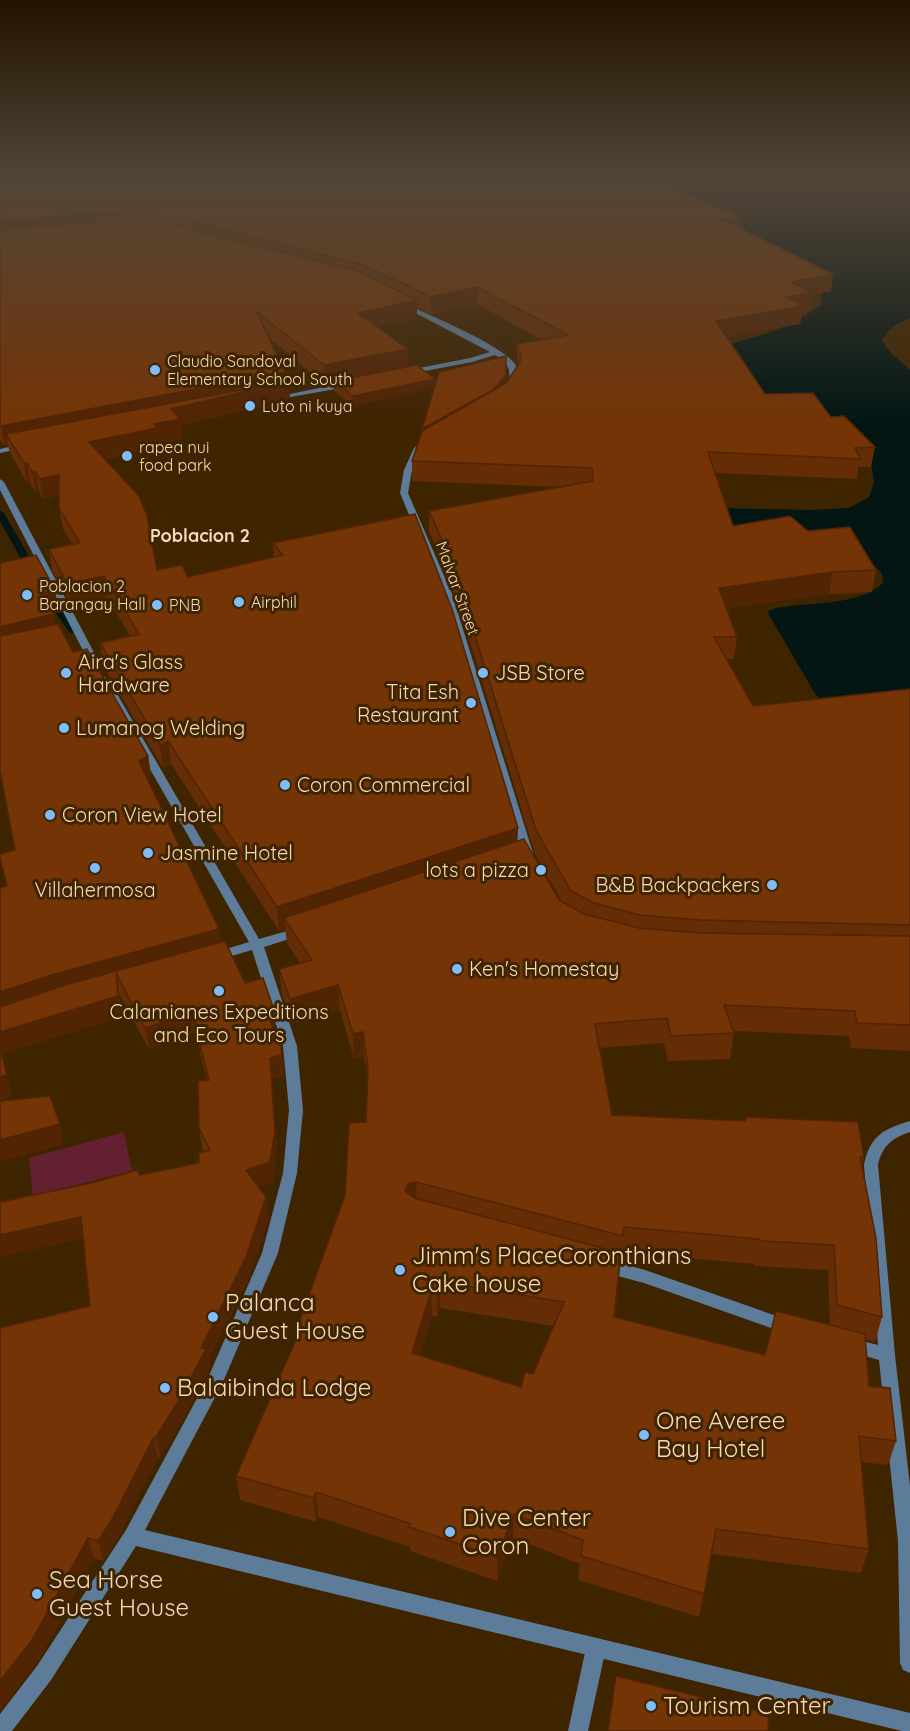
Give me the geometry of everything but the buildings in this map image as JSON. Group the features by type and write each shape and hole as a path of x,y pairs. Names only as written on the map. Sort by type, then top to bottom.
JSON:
{"street":[{"path":"395,300 496,352 511,363 514,371 512,386 507,394"},
{"path":"399,375 472,360 496,352"},
{"path":"264,400 354,383"},
{"name":"Malvar Street","path":"432,439 418,448 414,454 408,470 404,494 436,564 456,621 526,860"},
{"path":"0,451 34,444"},
{"path":"0,482 72,634 257,945 291,1046 296,1110 290,1173 270,1252 215,1382 132,1536 44,1673 0,1730"},
{"path":"203,960 313,927"},
{"path":"910,1126 883,1138 873,1149 871,1165 887,1355 907,1541 910,1663"},
{"path":"588,1261 655,1280 799,1331"},
{"path":"832,1340 887,1355"},
{"path":"132,1536 910,1723"},
{"path":"578,1731 596,1648"}],"shaded area":[{"path":"682,261 910,261 910,318 893,327 882,341 890,352 910,370 910,703 823,703 814,692 769,615 768,611 776,608 833,602 861,596 873,590 883,583 882,574 868,559 715,532 620,506 812,510 849,508 869,497 874,482 871,463 708,405 718,347 760,336 796,321 821,305 821,292"},
{"path":"124,1132 132,1171 33,1196 29,1158"}],"waterway":[{"path":"0,513 32,570"},
{"path":"48,595 73,631"}],"place":[{"name":"Claudio Sandoval Elementary School South","path":"155,370"},
{"name":"Luto ni kuya","path":"250,406"},
{"name":"rapea nui food park","path":"127,456"},
{"name":"Poblacion 2 Barangay Hall","path":"27,595"},
{"name":"Airphil","path":"239,602"},
{"name":"PNB","path":"157,605"},
{"name":"Aira's Glass Hardware","path":"66,673"},
{"name":"JSB Store","path":"483,673"},
{"name":"Tita Esh Restaurant","path":"471,703"},
{"name":"Lumanog Welding","path":"64,728"},
{"name":"Coron Commercial","path":"285,785"},
{"name":"Coron View Hotel","path":"50,815"},
{"name":"Jasmine Hotel","path":"148,853"},
{"name":"Villahermosa","path":"95,868"},
{"name":"lots a pizza","path":"541,870"},
{"name":"B&B Backpackers","path":"772,885"},
{"name":"Ken's Homestay","path":"457,969"},
{"name":"Calamianes Expeditions and Eco Tours","path":"219,991"},
{"name":"Jimm's PlaceCoronthians Cake house","path":"400,1270"},
{"name":"Palanca Guest House","path":"213,1317"},
{"name":"Balaibinda Lodge","path":"165,1388"},
{"name":"One Averee Bay Hotel","path":"644,1435"},
{"name":"Dive Center Coron","path":"450,1532"},
{"name":"Sea Horse Guest House","path":"37,1594"},
{"name":"Tourism Center","path":"651,1706"}],"district":[{"name":"Poblacion 2","path":"200,536"}]}
